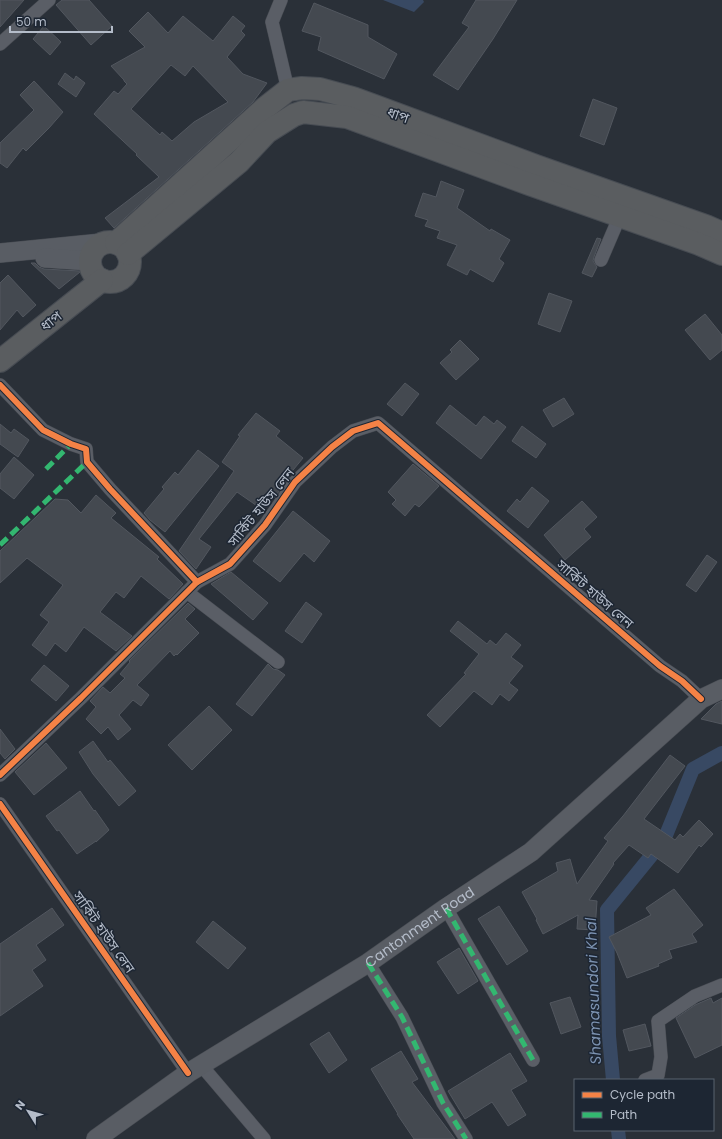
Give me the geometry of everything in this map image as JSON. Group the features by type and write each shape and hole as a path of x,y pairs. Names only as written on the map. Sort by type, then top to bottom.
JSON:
{"highway":[{"name":"ধাপ","path":"0,361 105,258 259,113 288,90 302,88 320,89 353,98 536,166 722,254"},
{"name":"ধাপ","path":"0,346 105,258 239,162 267,132 294,114 303,112 347,117 529,184 706,226 722,233"}],"main road":[{"path":"0,254 105,258"},
{"name":"Cantonment Road","path":"96,1139 195,1069 368,963 446,908 531,852 701,700 722,689"}],"street":[{"path":"0,44 49,0"},
{"path":"281,0 272,22 288,90"},
{"path":"601,260 624,207"},
{"path":"0,385 43,430 71,444 86,449 87,462 96,473 197,582"},
{"name":"সার্কিট হাউস লেন","path":"0,775 81,698 197,582 230,564 265,525 295,482 332,447 353,431 378,423 660,666 682,682 701,700"},
{"path":"187,592 278,662"},
{"name":"সার্কিট হাউস লেন","path":"0,804 195,1069 264,1139"},
{"path":"446,908 533,1060"},
{"path":"368,963 402,1017 443,1103 466,1139"},
{"path":"648,1079 658,1075 661,1057 658,1021 695,996 722,985"}],"water":[{"path":"383,0 423,0 424,2 414,12"}],"building":[{"path":"0,0 24,0 0,27"},
{"path":"62,0 89,0 112,26 91,45 56,5"},
{"path":"476,0 517,0 493,39 458,90 433,75 469,27 462,23"},
{"path":"314,3 368,25 368,37 397,54 384,79 318,50 321,37 302,31"},
{"path":"148,12 168,33 183,16 213,41 233,16 245,26 241,31 245,35 227,57 243,74 267,83 253,102 114,228 105,218 159,177 136,155 137,154 94,114 114,91 118,94 127,84 111,66 145,47 129,31","holes":["171,65 185,76 193,66 228,102 194,122 172,141 162,132 160,135 131,109"]},
{"path":"44,26 61,42 50,55 33,39"},
{"path":"65,73 74,80 76,76 85,83 76,97 58,84"},
{"path":"34,81 63,112 26,151 23,148 7,168 0,163 0,143 34,110 20,95"},
{"path":"593,99 617,108 604,145 580,136"},
{"path":"441,181 464,190 457,208 490,231 491,229 510,240 499,259 504,263 493,282 470,269 467,275 447,265 457,245 437,238 440,231 425,226 428,220 415,216 423,193 436,197"},
{"path":"597,238 601,239 593,261 597,267 592,277 582,273"},
{"path":"31,263 35,263 44,269 80,272 59,289"},
{"path":"8,275 36,305 23,317 17,310 0,330 0,283"},
{"path":"549,293 572,301 560,332 538,324"},
{"path":"705,314 722,335 722,350 710,360 685,330"},
{"path":"460,340 479,359 456,380 440,363 452,352 450,350"},
{"path":"405,383 419,394 402,416 387,404"},
{"path":"564,398 574,414 553,427 543,410"},
{"path":"450,405 476,426 484,416 494,424 497,420 506,427 481,459 436,423"},
{"path":"256,413 280,431 276,436 303,458 289,475 290,476 277,494 272,500 271,498 263,510 237,492 199,539 211,547 196,569 179,551 234,471 222,462 240,436 238,435"},
{"path":"0,424 11,433 14,429 29,440 18,457 0,444"},
{"path":"522,426 546,444 536,458 512,441"},
{"path":"198,450 219,466 165,532 144,513 164,489 162,487 175,472 178,475"},
{"path":"14,457 34,475 14,499 0,488 0,474"},
{"path":"413,464 439,486 419,507 415,504 405,516 392,504 396,500 388,492"},
{"path":"532,487 549,501 528,528 507,511 517,499 520,502"},
{"path":"96,495 116,513 111,518 159,557 157,559 183,584 169,599 141,576 124,598 116,592 100,612 132,636 116,651 84,627 66,652 55,643 46,656 32,645 49,622 40,615 63,585 27,558 0,583 0,551 55,499 68,500 81,513"},
{"path":"582,501 597,517 584,529 591,537 565,560 544,535"},
{"path":"293,511 330,541 314,562 304,553 280,582 253,561"},
{"path":"707,555 717,562 696,592 686,585"},
{"path":"231,572 268,603 253,620 211,584"},
{"path":"306,602 322,614 302,643 285,631"},
{"path":"188,603 195,609 185,619 199,633 177,655 176,654 174,656 170,651 137,685 149,695 141,706 133,700 119,715 131,729 118,740 108,727 101,734 86,719 96,707 90,701 103,687 110,693 125,678 120,674 130,662 129,661"},
{"path":"458,621 487,644 490,640 496,645 506,633 521,645 511,657 523,666 509,683 518,690 509,701 500,694 492,705 474,691 440,727 427,715 466,674 464,673 479,654 450,631"},
{"path":"268,664 273,669 278,670 285,675 252,716 236,704"},
{"path":"44,665 69,686 56,701 31,680"},
{"path":"722,701 722,724 701,719 716,704"},
{"path":"209,706 232,730 192,770 168,745"},
{"path":"0,729 15,749 5,759 0,753"},
{"path":"93,741 108,762 110,760 136,791 119,806 93,774 79,752"},
{"path":"46,743 67,768 34,795 15,772"},
{"path":"670,755 685,766 644,819 675,840 680,834 683,837 699,820 713,834 701,847 699,845 678,873 651,854 648,858 629,845 613,863 614,864 589,900 597,901 595,930 577,929 578,915 543,934 536,920 537,919 522,892 558,871 556,863 570,859 577,884 608,841 604,838"},
{"path":"80,791 109,830 96,842 77,854 59,830 57,831 46,816"},
{"path":"674,889 703,925 692,934 697,942 669,950 672,958 658,964 659,966 627,978 609,937 651,915 646,908"},
{"path":"499,906 528,951 507,965 478,919"},
{"path":"52,908 64,925 36,945 46,960 32,970 43,986 0,1016 0,944"},
{"path":"213,921 246,948 228,969 196,942"},
{"path":"459,948 478,981 458,994 437,962"},
{"path":"570,997 581,1027 561,1034 550,1003"},
{"path":"711,998 713,1003 722,998 722,1045 695,1058 676,1018 695,1005"},
{"path":"645,1024 651,1046 629,1051 623,1030"},
{"path":"329,1032 347,1060 329,1073 310,1044"},
{"path":"401,1051 418,1079 412,1082 455,1139 414,1139 397,1114 371,1069"},
{"path":"510,1053 527,1081 511,1090 526,1115 508,1126 492,1102 465,1119 448,1091"}],"waterway":[{"name":"Shamasundori Khal","path":"613,1079 609,1036 607,910 664,840 693,769 722,753"},
{"name":"Shamasundori Khal","path":"618,1131 619,1139"}],"marked path":[{"path":"46,469 71,444"},
{"path":"0,545 87,462"},
{"path":"446,908 533,1060"},
{"path":"368,963 402,1017 443,1103 466,1139"}],"cycle path":[{"path":"0,385 43,430 71,444 86,449 87,462 110,489 197,582"},
{"path":"0,775 81,698 197,582 230,564 265,525 295,482 332,447 353,431 378,423 660,666 682,681 701,699"},
{"path":"0,804 188,1073"}]}
